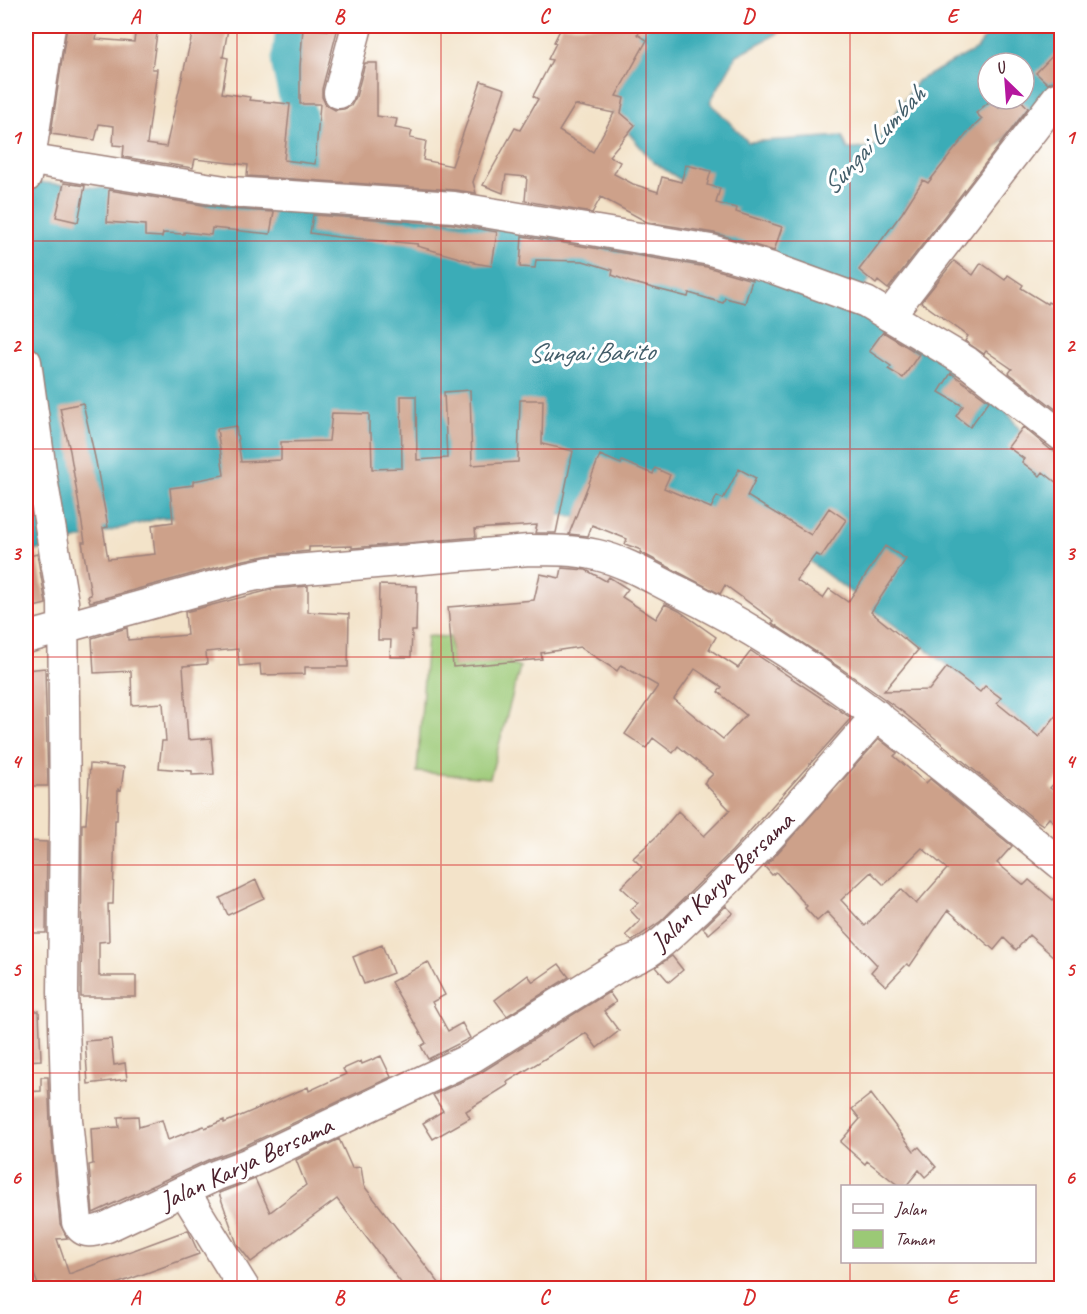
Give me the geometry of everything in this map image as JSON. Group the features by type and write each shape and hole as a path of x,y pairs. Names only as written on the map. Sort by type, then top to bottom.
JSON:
{"street":[{"path":"50,26 27,166 231,192 454,207 711,250 772,268 877,309 967,362 1062,436"},
{"path":"339,93 357,26"},
{"path":"877,309 1057,98"},
{"path":"26,362 63,614"},
{"path":"26,638 63,614 272,572 529,550 562,550 600,555 710,606 790,653 877,715 1062,865"},
{"name":"Jalan Karya Bersama","path":"63,614 65,809 63,992 67,1120 76,1222 82,1229 94,1232 247,1164 471,1058 624,963 638,959 655,948 731,878 794,812 877,715"},
{"path":"184,1191 244,1288"}],"green space":[{"path":"427,636 450,637 453,666 508,662 520,667 490,778 417,772"}],"water":[{"name":"Sungai Barito","path":"628,26 792,26 737,55 710,102 748,142 842,136 848,149 873,148 917,81 977,49 992,26 1061,26 1061,79 1036,106 1036,51 976,51 976,111 1031,111 970,176 907,203 865,288 998,399 1061,489 1061,751 809,561 602,521 522,509 396,506 160,518 26,553 26,181 579,232 675,252 716,203 653,162 611,112"}],"building":[{"path":"26,26 33,26 26,71 30,42 26,41"},
{"path":"67,26 99,26 96,39 134,42 136,26 158,26 152,69 157,69 147,144 166,147 194,26 228,29 223,57 228,58 222,93 250,97 249,100 290,104 284,160 315,164 320,104 300,104 303,28 337,31 322,89 322,97 326,105 335,110 351,106 356,97 365,63 377,63 377,116 397,119 395,128 412,131 410,138 426,141 423,160 452,166 481,81 505,89 473,182 476,193 247,176 248,165 195,159 193,168 123,157 124,146 113,145 114,126 99,124 95,140 51,134"},
{"path":"562,26 649,26 637,34 647,40 616,96 624,98 621,113 635,125 609,156 620,162 614,174 633,184 658,192 662,177 681,182 686,165 711,171 707,185 720,188 716,203 737,208 736,212 782,227 774,251 714,233 647,222 601,197 592,213 525,201 527,177 506,175 503,193 483,185 515,128 520,130 538,99 533,96 552,60 548,59 556,43 554,42","holes":["575,105 614,113 593,152 559,131"]},
{"path":"1062,46 1062,82 1048,84 1036,73"},
{"path":"978,111 1026,111 888,289 878,281 876,284 859,270 902,213 923,180 928,183 969,131 982,119 976,113"},
{"path":"64,183 85,186 78,222 56,217"},
{"path":"109,190 228,209 274,212 270,234 212,228 211,235 184,232 184,234 163,233 162,237 145,236 145,225 107,222"},
{"path":"313,215 452,224 497,232 492,266 474,263 417,246 418,244 310,233"},
{"path":"522,236 707,267 752,280 745,303 725,298 723,303 689,293 688,297 630,282 612,275 613,270 583,261 536,260 535,268 520,267"},
{"path":"954,261 973,275 981,263 1005,280 1008,275 1023,285 1021,288 1047,304 1048,302 1062,309 1062,414 1009,373 1012,369 986,351 984,354 965,341 968,336 921,302"},
{"path":"883,332 919,354 903,378 888,369 891,366 869,351"},
{"path":"951,373 989,401 970,427 956,416 963,406 939,392"},
{"path":"470,390 472,465 518,462 520,400 543,400 542,444 573,451 556,533 535,533 537,525 475,529 476,537 352,548 352,546 309,547 309,551 239,561 90,602 88,596 91,595 82,542 85,542 70,451 60,408 83,403 108,527 103,528 108,559 155,554 152,525 173,522 170,488 193,485 193,481 224,475 217,429 236,426 241,462 281,460 281,442 329,441 332,413 369,414 372,469 402,468 401,396 416,396 417,460 447,458 444,392"},
{"path":"1023,427 1051,450 1062,453 1062,487 1043,472 1040,476 1022,462 1024,459 1008,447"},
{"path":"600,455 653,474 655,468 670,475 664,488 711,508 717,496 723,499 739,469 756,478 747,496 811,535 829,508 846,520 821,557 816,554 796,580 823,598 829,589 848,602 885,546 906,559 871,612 918,650 884,691 929,690 947,667 980,692 985,686 1001,698 997,703 1039,737 1062,708 1062,774 1050,788 1062,797 1062,828 1049,818 1043,825 1034,819 903,712 772,623 774,621 725,585 720,594 640,552 641,550 625,544 627,539 592,525 588,536 569,534"},
{"path":"37,554 46,604 26,609 26,557"},
{"path":"562,568 586,570 606,581 609,577 628,589 622,597 656,619 665,604 716,637 709,649 738,668 751,651 851,718 732,851 661,921 632,941 626,935 640,921 630,910 638,903 621,887 642,867 633,858 657,836 678,811 704,836 730,810 704,783 713,774 678,746 673,753 653,738 646,748 625,734 658,686 621,665 617,671 580,647 541,653 542,659 453,667 448,607 534,600 540,574 560,578","holes":["695,669 722,687 718,692 746,715 723,739 674,699"]},
{"path":"379,585 417,586 416,631 412,631 411,657 390,657 391,640 378,640"},
{"path":"308,586 308,612 349,614 348,667 305,667 305,674 261,675 260,664 239,666 238,649 206,652 207,664 183,666 188,740 211,738 214,774 192,775 192,771 159,768 162,741 166,741 163,703 132,705 131,671 94,673 92,638 127,628 128,640 187,635 185,612 274,589"},
{"path":"45,668 48,786 26,786 26,670"},
{"path":"879,739 897,753 894,756 926,783 930,779 1012,846 997,863 1024,885 1029,880 1053,900 1062,890 1062,964 1029,935 1016,950 1004,938 994,950 948,910 910,966 907,964 886,986 871,972 877,965 827,912 817,921 805,908 807,906 776,872 772,875 765,867","holes":["922,848 947,869 916,904 901,889 865,926 841,900 871,872 884,885"]},
{"path":"90,764 124,767 121,790 118,789 117,820 115,820 113,904 108,904 109,941 99,942 99,976 136,976 136,997 81,997 82,824 86,824"},
{"path":"26,841 47,842 46,933 26,933"},
{"path":"256,880 264,898 228,915 220,898"},
{"path":"726,906 733,913 709,934 703,928"},
{"path":"382,945 393,973 364,984 353,957"},
{"path":"672,956 683,970 669,982 656,967"},
{"path":"428,962 445,995 432,1002 448,1031 462,1023 470,1038 428,1059 421,1046 426,1043 391,982"},
{"path":"559,964 569,977 507,1016 495,1000 528,975 533,982"},
{"path":"609,992 616,1002 604,1011 619,1031 597,1048 586,1033 507,1082 508,1085 466,1111 470,1118 433,1139 423,1123 443,1111 433,1095 480,1073"},
{"path":"26,1011 39,1011 41,1060 26,1061"},
{"path":"111,1039 114,1065 125,1063 127,1079 88,1084 85,1041"},
{"path":"381,1056 391,1077 240,1148 210,1159 93,1213 89,1165 93,1164 91,1129 119,1127 118,1117 138,1116 139,1127 162,1120 168,1140 224,1120 224,1123 308,1087 309,1091 346,1074 343,1069"},
{"path":"41,1077 48,1077 60,1224 67,1238 57,1239 69,1274 188,1230 199,1254 105,1288 34,1288 38,1285 26,1253 26,1092 41,1091"},
{"path":"871,1094 914,1151 919,1147 936,1167 925,1177 919,1170 907,1185 898,1185 867,1161 865,1164 840,1142 860,1119 852,1109"},
{"path":"339,1139 352,1168 361,1167 364,1186 443,1288 405,1288 337,1199 251,1262 237,1244 219,1193 255,1179 270,1212 306,1185 296,1160"}],"waterway":[{"path":"293,26 288,63 302,126 296,228"}],"water label":[{"name":"Sungai Lumbah","path":"873,140"}]}
